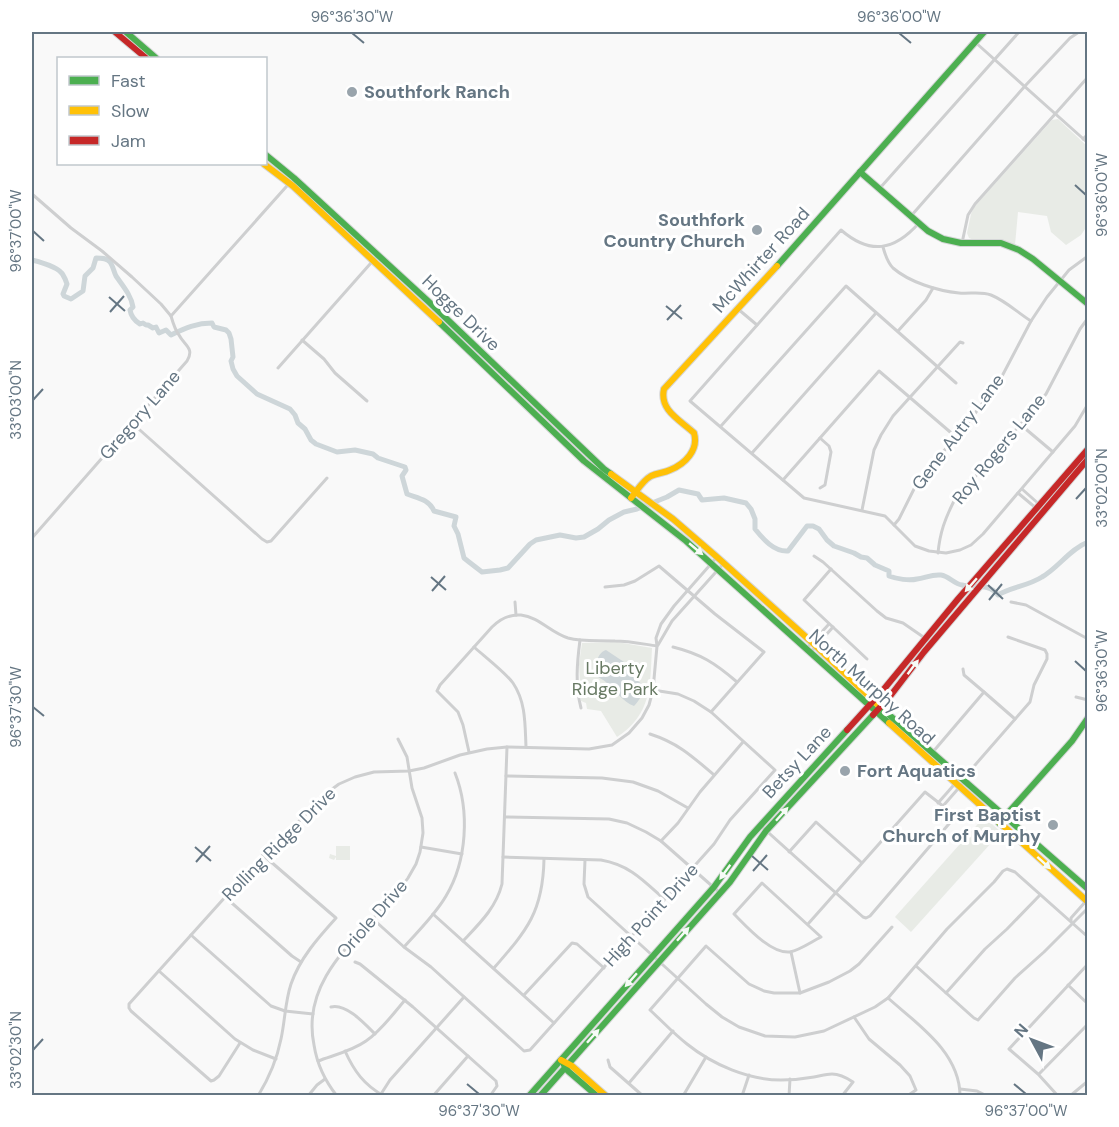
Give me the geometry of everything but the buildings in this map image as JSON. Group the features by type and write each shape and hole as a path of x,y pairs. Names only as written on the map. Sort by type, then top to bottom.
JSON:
{"main road":[{"path":"115,32 145,57"},
{"path":"126,32 155,57"},
{"name":"McWhirter Road","path":"634,497 650,477 678,466 695,448 697,441 694,433 665,407 662,394 666,387 984,32"},
{"name":"Hogge Drive","path":"267,156 443,320 584,461 608,481 634,497"},
{"name":"Hogge Drive","path":"266,165 292,181"},
{"path":"860,172 928,231 943,239 962,243 1001,243 1019,250 1088,304"},
{"name":"Betsy Lane","path":"540,1095 730,882 766,831 878,709 993,572 1040,508 1088,449"},
{"name":"Betsy Lane","path":"529,1095 714,887 760,825 871,703 983,570 1088,459"},
{"name":"North Murphy Road","path":"634,497 643,498 653,510"},
{"name":"North Murphy Road","path":"634,497 715,560 961,782 1087,903"},
{"name":"North Murphy Road","path":"878,709 932,753 961,782"},
{"path":"1002,820 1072,741 1088,717"},
{"path":"836,743 843,749"},
{"path":"800,783 806,788"},
{"name":"North Murphy Road","path":"1002,820 1088,890"},
{"path":"601,1014 608,1020"},
{"path":"561,1060 606,1095"},
{"path":"567,1065 568,1071 597,1095"}],"street":[{"path":"880,188 1019,32"},
{"path":"911,216 1025,86 1079,32"},
{"path":"975,41 1088,143"},
{"path":"962,243 968,215 972,208 1088,77"},
{"path":"1083,139 1088,134"},
{"path":"32,194 126,271 158,300 171,316 292,181"},
{"path":"919,223 900,241 882,246 870,246 856,242 841,230 690,401 804,498 885,516 915,546 938,553 960,550 983,534 1075,426 1088,404"},
{"path":"882,246 885,256 893,267 912,279 939,290 992,295 1031,321"},
{"name":"Gene Autry Lane","path":"894,525 918,481 1000,380 1031,321 1059,281 1069,270 1088,256"},
{"path":"278,369 376,258"},
{"path":"721,426 846,286 956,383"},
{"path":"898,331 926,300 933,288"},
{"path":"738,309 756,325"},
{"path":"752,453 876,312"},
{"name":"Gregory Lane","path":"32,538 181,369 189,357 189,349 177,332 171,316"},
{"name":"Roy Rogers Lane","path":"938,553 945,518 954,501 1046,394 1088,318"},
{"path":"302,340 367,401"},
{"path":"862,510 874,450 881,435 893,416 960,342 963,343"},
{"path":"783,480 879,371 956,437"},
{"path":"132,423 267,542 271,541 327,478"},
{"path":"1021,425 1053,452"},
{"path":"820,438 829,446 831,452 825,485 820,488"},
{"path":"1021,489 1040,508"},
{"path":"1018,493 1040,508"},
{"path":"814,556 886,618 903,623 932,643"},
{"name":"Rolling Ridge Drive","path":"240,1043 226,1067 216,1079 211,1081 129,1006 263,855 284,837 317,801 339,784 374,772 409,771 432,766 487,748 589,749 612,745 629,733 642,718 649,705 653,690 656,638 661,624 715,560"},
{"path":"605,587 635,581 659,566 694,597 764,652 711,712"},
{"name":"Rolling Ridge Drive","path":"657,646 672,621 721,566"},
{"path":"831,569 804,600 867,659"},
{"path":"515,602 516,615"},
{"path":"1011,602 1026,605 1088,639"},
{"path":"469,752 458,712 437,691 495,624 504,618 516,615 529,617 556,633 580,640 657,646"},
{"path":"812,647 829,624"},
{"path":"812,647 833,627"},
{"path":"943,806 1030,702 1034,685 1048,656 1045,650 1008,636"},
{"path":"580,640 577,674 581,708"},
{"path":"673,647 691,651 705,658 737,682"},
{"path":"474,648 512,682 524,712 526,747"},
{"path":"963,669 964,675 1016,719"},
{"path":"653,690 678,694 694,701 711,712 743,742 661,842"},
{"path":"932,753 984,692"},
{"path":"1076,697 1088,700"},
{"path":"650,734 675,744 714,775"},
{"name":"Oriole Drive","path":"337,1095 317,1061 312,1035 313,1014 320,989 330,968 408,878 416,864 421,847 422,818 412,788 407,757 398,739"},
{"name":"High Point Drive","path":"464,997 522,1048 526,1051 530,1050 714,844 729,820 775,770 743,742"},
{"path":"464,941 496,901 502,880 507,747"},
{"path":"404,947 445,897 453,883 462,854 464,808 455,773"},
{"path":"506,776 602,778 633,782 658,791 688,808"},
{"path":"938,803 961,782"},
{"path":"760,825 789,852 836,893 863,917 866,918 954,818 925,792 861,862 836,893 808,924"},
{"path":"505,817 609,819 627,823 661,842 720,893"},
{"path":"789,852 816,822 861,862"},
{"path":"421,847 462,854"},
{"path":"258,1095 276,1059 290,987 301,962 336,918 263,855"},
{"path":"503,857 608,862 626,868 664,899"},
{"path":"494,968 533,919 542,889 544,859"},
{"path":"585,860 584,884 588,897 722,1017 739,1027 765,1036 795,1037 824,1030 875,1007 888,998 948,929 1003,871 1008,869 1015,872 1088,937"},
{"path":"762,883 808,924 821,937 791,952 778,951 768,945 734,914 762,883"},
{"path":"946,993 985,949 1040,895"},
{"path":"225,897 301,962"},
{"path":"1071,923 1071,918 1087,903"},
{"path":"916,966 978,1020 1015,978 1071,923 1075,922 1087,903"},
{"path":"433,914 554,1023"},
{"path":"345,1051 357,1074 383,1095 388,1083 464,997 373,919"},
{"path":"842,1095 853,1082 844,1076 832,1074 780,1080 749,1075 719,1065 687,1044 650,1010 706,946 748,984 774,993 800,993 850,971 892,927"},
{"path":"191,935 265,1002 276,1009 313,1014"},
{"path":"524,996 574,942 604,968"},
{"path":"791,952 800,993"},
{"path":"355,962 405,1000 497,1082 497,1086 490,1095"},
{"path":"1058,1095 1009,1049 1088,964"},
{"path":"159,971 240,1043 276,1059"},
{"path":"1068,985 1088,1004"},
{"path":"888,998 934,1039 944,1051 951,1062 960,1095"},
{"path":"317,1061 345,1051 375,1034 405,1000"},
{"path":"331,1007 336,1006 351,1013 375,1034"},
{"path":"854,1017 869,1039 910,1076 916,1090 907,1095"},
{"path":"1038,1074 1088,1024"},
{"path":"629,1083 673,1031"},
{"path":"433,1095 468,1056"},
{"path":"683,1095 706,1057"},
{"path":"608,1060 610,1067 643,1095"},
{"path":"741,1095 749,1075"},
{"path":"308,1095 326,1079"},
{"path":"789,1095 790,1079"},
{"path":"1070,1095 1088,1081"},
{"path":"960,1089 987,1095"}],"green space":[{"path":"1058,119 1087,146 1087,226 1081,235 1066,245 1051,232 1047,216 1018,212 1015,245 1005,241 969,238 967,233 974,207 1052,120"},
{"name":"Liberty Ridge Park","path":"617,642 652,648 651,675 643,709 637,719 617,737 601,711 587,709 586,703 581,701 579,664 582,643"},
{"path":"984,817 1001,832 911,932 895,917"},
{"path":"336,846 350,846 350,860 329,858 330,854 336,856"}],"shaded area":[{"path":"606,650 624,662 626,669 643,685 640,699 634,706 594,673 598,657"}],"waterway":[{"path":"32,260 49,265 61,272 67,284 63,294 71,299 83,291 85,276 93,268 96,258 106,259 129,295 133,307 130,310 131,314 140,324 156,327 159,333 166,330 171,335 191,326 207,323 226,330 231,339 233,357 231,361 237,376 257,394 290,409 298,423 316,444 337,452 355,450 373,454 378,458 405,467 406,470 402,476 407,494 426,501 434,511 456,517 454,526 464,558 482,572 508,568 536,540 560,535 584,537 624,512 637,509 679,490 698,494 702,500 724,498 746,503 755,519 755,529 765,541 783,551 788,551 807,526 813,526 819,529 834,546 867,558 875,565 889,571 889,576 910,580 941,575 959,584 990,589 998,595 1042,577 1075,549 1088,542"}],"traffic: fast":[{"path":"126,32 155,57"},
{"path":"777,266 984,32"},
{"path":"267,156 429,302 611,474"},
{"path":"860,172 928,231 943,239 961,243 1001,243 1019,250 1088,304"},
{"path":"439,322 584,461 686,541 889,723"},
{"path":"879,706 1088,889"},
{"path":"540,1096 730,882 766,831 873,715"},
{"path":"999,823 1072,741 1088,718"},
{"path":"529,1096 714,887 750,837 847,730"},
{"path":"564,1065 597,1096"}],"traffic: slow":[{"path":"265,165 293,186 439,322"},
{"path":"631,498 648,478 676,467 693,451 694,433 668,409 663,396 664,389 777,266"},
{"path":"611,474 673,519 717,557 879,706"},
{"path":"889,723 1088,902"},
{"path":"561,1060 572,1066 606,1096"}],"traffic: jam":[{"path":"115,32 145,57"},
{"path":"847,730 1088,449"},
{"path":"873,715 1088,459"}],"place":[{"name":"Southfork Ranch","path":"352,92"},
{"name":"Southfork Country Church","path":"757,230"},
{"name":"Fort Aquatics","path":"845,771"},
{"name":"First Baptist Church of Murphy","path":"1053,825"}]}
